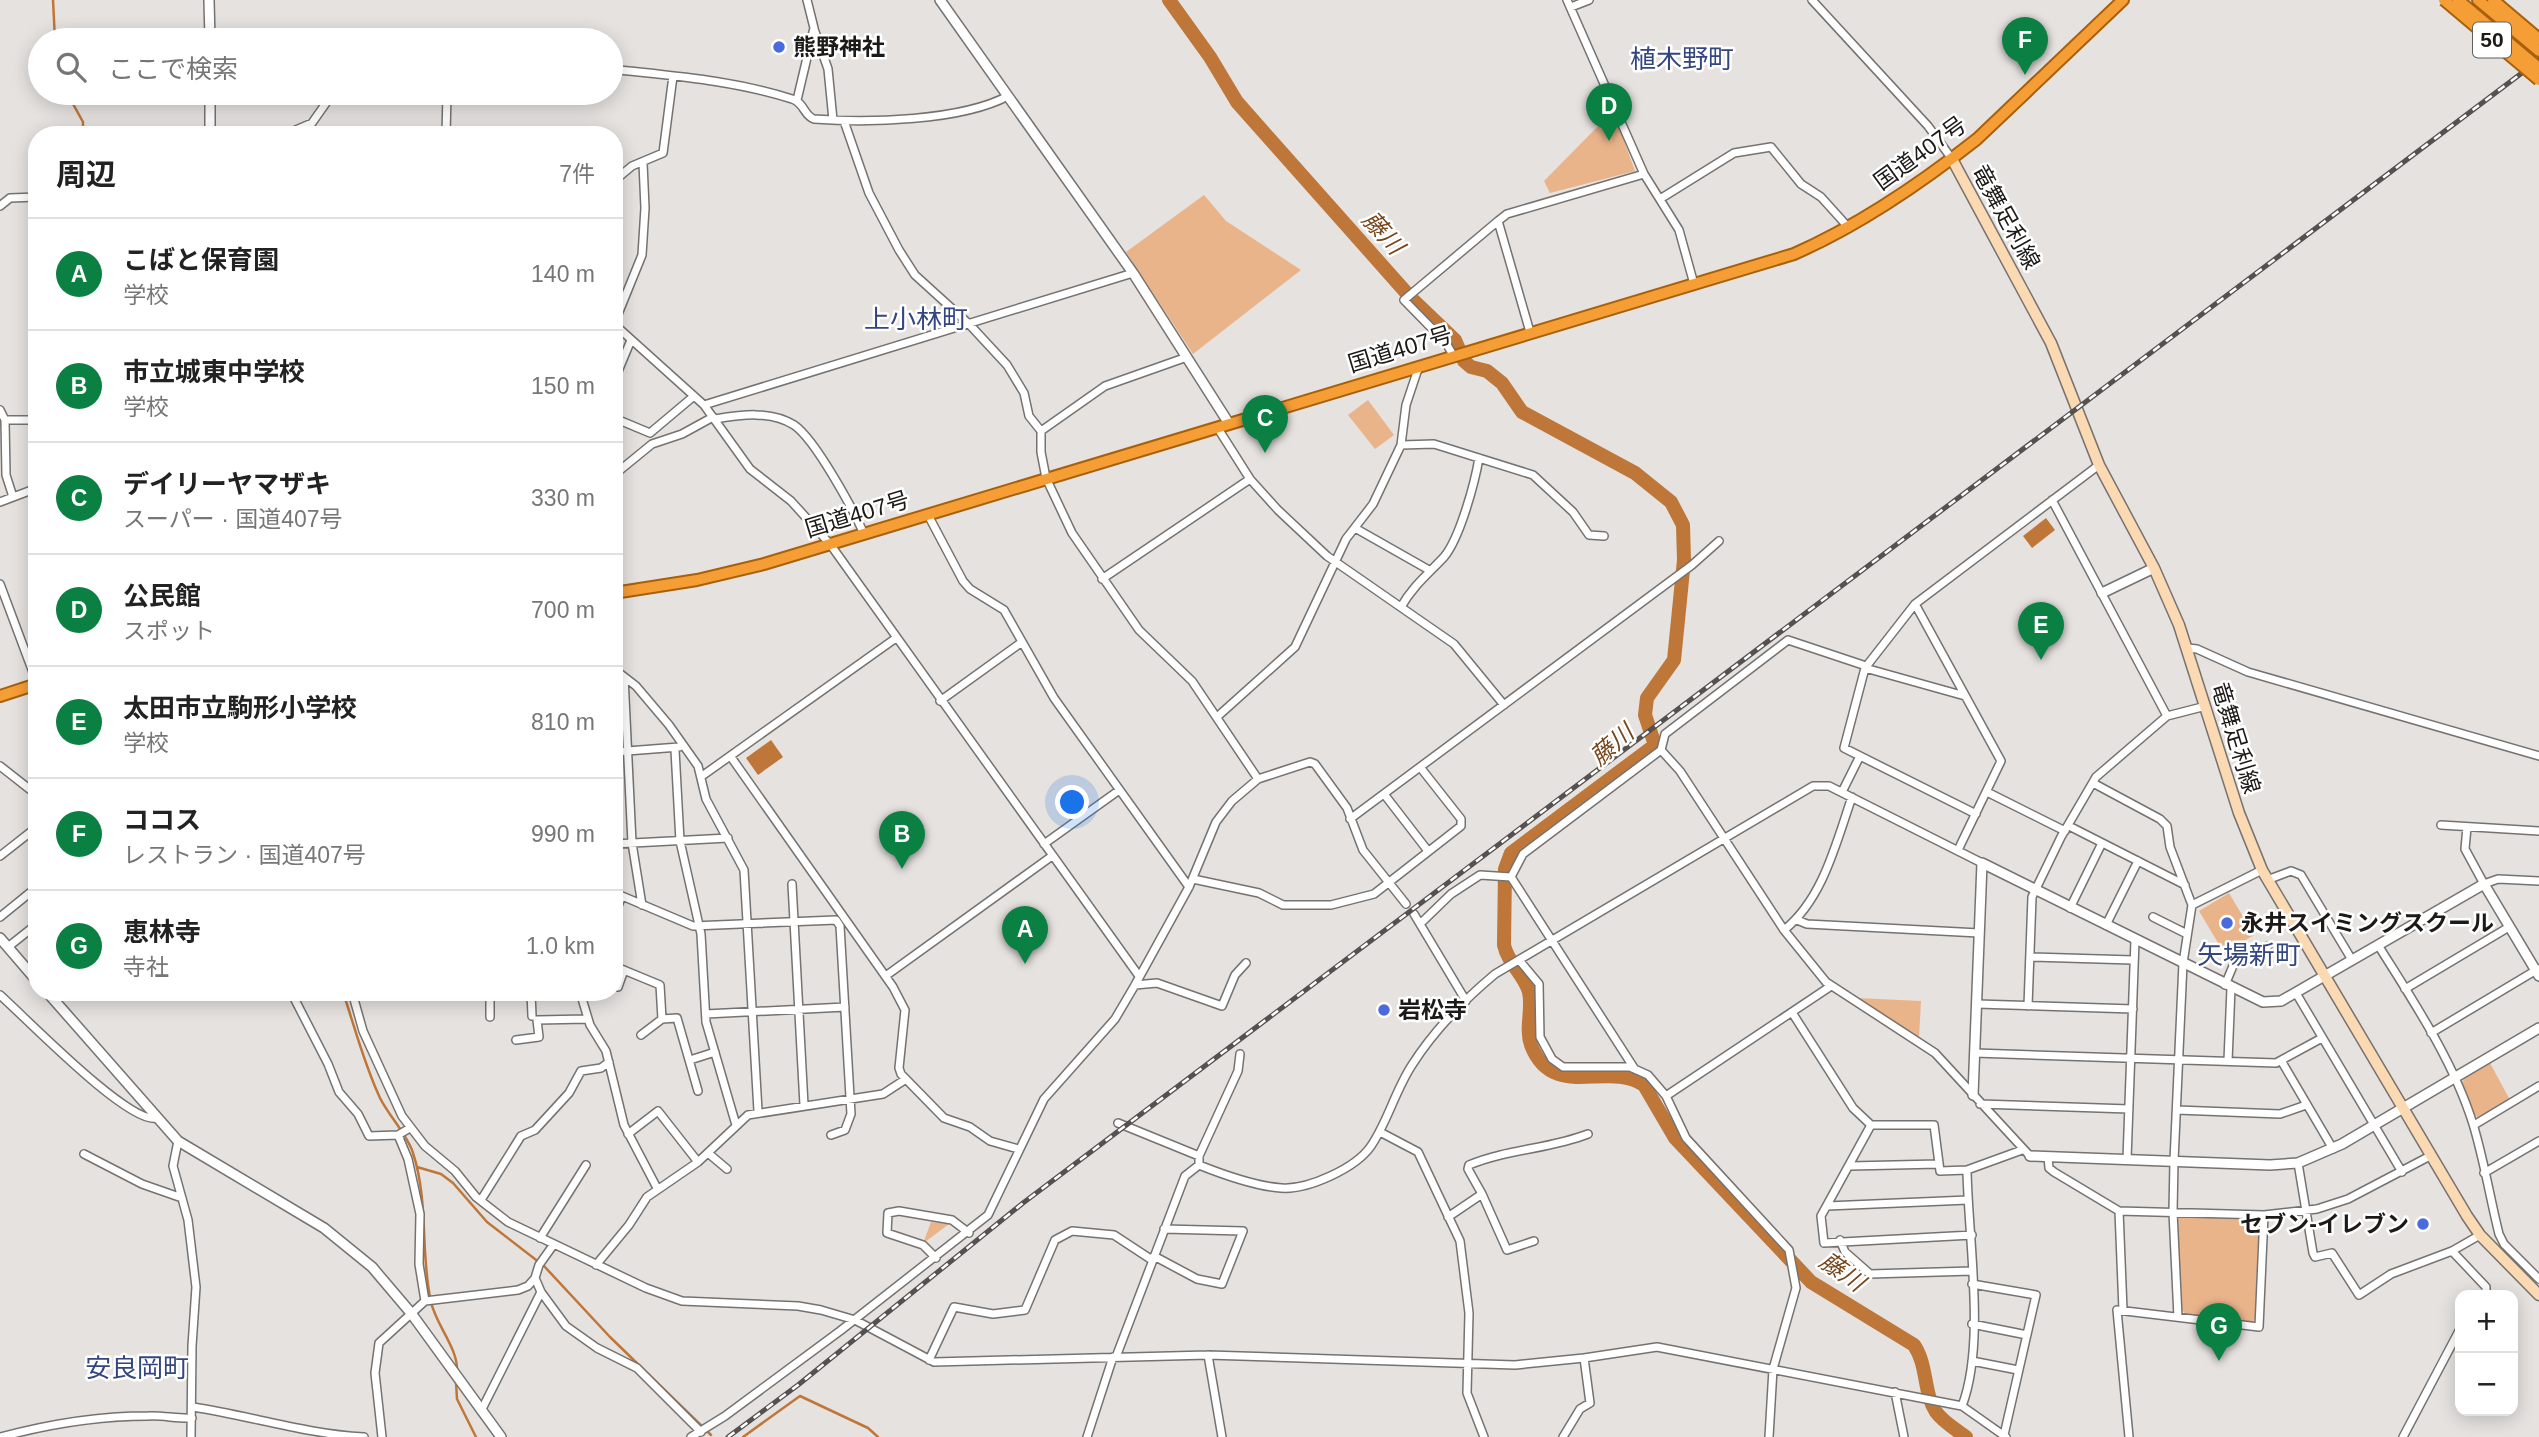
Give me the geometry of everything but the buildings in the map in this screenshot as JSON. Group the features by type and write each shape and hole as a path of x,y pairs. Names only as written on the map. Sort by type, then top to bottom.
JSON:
{"highway":[{"name":"国道407号","path":"623,591 733,572 1794,254 1849,228 1952,159 2123,0"},
{"name":"50","path":"2444,0 2539,80"},
{"name":"50","path":"2458,0 2539,68"},
{"name":"50","path":"2478,0 2539,51"},
{"name":"50","path":"2493,0 2539,39"},
{"path":"0,696 28,686"}],"main road":[{"name":"竜舞足利線","path":"1952,159 2051,343 2099,465 2154,568 2188,648 2239,813 2267,880 2430,1156 2480,1235 2539,1295"}],"street":[{"path":"209,0 210,28"},
{"path":"807,0 828,69 834,120"},
{"path":"940,0 1133,273 1228,422"},
{"path":"1589,0 1569,3 1644,174 1679,230 1694,284"},
{"path":"1812,0 1928,126 1952,159"},
{"path":"797,100 814,28"},
{"path":"623,70 744,85 797,100 809,118 844,121 954,112 983,106 1008,96"},
{"path":"623,174 632,166 660,156 665,149 673,76"},
{"path":"210,105 210,126"},
{"path":"305,126 312,123 325,105"},
{"path":"446,126 447,105"},
{"path":"844,121 869,193 915,275 969,324 1007,365 1024,393 1029,416 1041,431 1041,452 1046,478 1072,533 1139,630 1192,681 1258,779"},
{"path":"1660,199 1734,153 1754,152 1771,147 1801,184 1821,197 1849,228"},
{"path":"623,302 642,255 645,208 643,163"},
{"path":"1453,355 1446,342 1404,300 1410,294 1507,214 1644,174"},
{"path":"0,206 10,198 28,197"},
{"path":"1498,221 1530,332"},
{"path":"704,405 1133,273"},
{"path":"623,332 704,405 750,469 791,500 830,544 1139,976"},
{"path":"623,359 631,340"},
{"path":"1041,431 1105,386 1187,357"},
{"path":"1217,717 1295,648 1346,539 1373,504 1401,445 1406,405 1420,365"},
{"path":"623,422 650,433 694,396"},
{"path":"0,410 5,420 4,460 13,497"},
{"path":"623,468 652,444 682,434 714,418 752,413 795,426 838,483 864,534"},
{"path":"5,420 28,420"},
{"path":"1217,426 1250,479 1336,562 1454,644 1504,705"},
{"path":"1401,445 1434,444 1533,475 1573,512 1589,535 1604,536"},
{"path":"1401,607 1429,570 1444,557 1474,488 1479,458"},
{"path":"1976,814 1842,746 1865,667 1915,604 2099,465"},
{"path":"1102,579 1250,479"},
{"path":"0,502 28,491"},
{"path":"2052,500 2167,716"},
{"path":"928,515 963,581 1004,610 1048,689 1118,791 1191,883 1259,893 1283,905 1331,905 1374,894 1461,826 1461,820 1420,767"},
{"path":"1355,528 1429,570"},
{"path":"1350,819 1692,565 1719,541"},
{"path":"2102,593 2154,568"},
{"path":"0,584 28,659"},
{"path":"1915,604 2001,761 1958,849"},
{"path":"702,776 895,638"},
{"path":"1511,877 1523,854 1661,750 1665,734 1788,640 1865,667 1965,696"},
{"path":"940,701 1022,642"},
{"path":"2188,648 2197,649 2248,672 2539,756"},
{"path":"624,677 661,715 679,748 702,776 706,799 744,870 758,1111"},
{"path":"624,677 632,843 642,905"},
{"path":"2028,1006 2034,890 2096,777 2167,716 2206,706"},
{"path":"623,752 679,748"},
{"path":"679,748 680,841 699,926 706,1014 736,1125"},
{"path":"1661,750 1680,771 1784,930 1831,986 1936,1053 2026,1153"},
{"path":"1842,792 1860,756"},
{"path":"731,757 887,975 905,1010 899,1068 906,1079 944,1118 970,1127 990,1141 1018,1149"},
{"path":"691,1437 855,1320 969,1233 988,1215 1044,1099 1112,1022 1191,883 1216,822 1232,801 1258,779 1310,762 1315,764 1347,808 1363,850 1406,904"},
{"path":"0,766 28,788"},
{"path":"2093,783 2160,819 2167,826 2170,847 2192,905 2183,963 2174,1161 2173,1212 2178,1317"},
{"path":"1199,1165 1282,1188 1297,1187 1349,1168 1361,1159 1380,1132 1395,1094 1413,1063 1466,1001 1495,974 1813,786 1821,784 1853,797 2070,908 2263,1002 2281,1000 2296,993 2484,884 2498,879 2538,882"},
{"path":"1044,844 1118,791"},
{"path":"1987,792 2102,843 2185,885"},
{"path":"1384,794 1428,851"},
{"path":"1784,930 1797,920 1807,906 1832,856 1853,797"},
{"path":"2441,825 2539,831"},
{"path":"2431,1033 2538,972 2465,849 2467,827"},
{"path":"0,856 28,834"},
{"path":"623,844 728,838"},
{"path":"2070,908 2102,843"},
{"path":"887,975 1052,856"},
{"path":"2106,925 2138,861"},
{"path":"1973,1095 1982,863"},
{"path":"2192,905 2262,870"},
{"path":"2267,880 2291,871 2301,875 2352,960"},
{"path":"1421,923 1451,894 1480,875 1511,877"},
{"path":"1511,877 1634,1068 1653,1079 1666,1096 1686,1138 1789,1250 1793,1258 1796,1288 1773,1369 1769,1437"},
{"path":"792,884 804,1105"},
{"path":"0,917 28,894"},
{"path":"623,897 699,926 836,920 840,926 851,1120 848,1126 831,1135"},
{"path":"1414,914 1466,1001"},
{"path":"2153,917 2188,934"},
{"path":"1797,920 1807,923 1979,933"},
{"path":"2405,989 2510,926"},
{"path":"8,947 28,931"},
{"path":"0,938 28,970"},
{"path":"2127,1159 2135,940"},
{"path":"2378,945 2431,1033 2474,1125 2504,1244 2539,1279"},
{"path":"2228,1061 2228,986 2233,966 2268,946"},
{"path":"2029,957 2133,960"},
{"path":"1519,960 1539,984 1540,1037 1552,1059 1563,1067 1634,1068"},
{"path":"1135,985 1157,983 1222,1006 1234,975 1245,963"},
{"path":"623,973 624,970 660,985 662,1018"},
{"path":"1666,1096 1793,1014 1831,986"},
{"path":"2296,993 2402,1172"},
{"path":"0,995 95,1083 144,1118 156,1118"},
{"path":"55,1001 178,1141 342,1240 372,1267 411,1313 501,1437"},
{"path":"295,1001 339,1091 358,1114 369,1136 404,1132 508,1222 646,1289 682,1301 806,1306 855,1320 929,1360 964,1363 1208,1354 1468,1361 1515,1365 1657,1347 1962,1406 2005,1436 2036,1295 1972,1284"},
{"path":"355,1001 363,1031 404,1132 419,1214 419,1264 426,1301"},
{"path":"490,1001 490,1017"},
{"path":"531,1001 532,1016"},
{"path":"582,1001 587,1019 609,1062 628,1134 657,1188"},
{"path":"1977,1004 2133,1009"},
{"path":"706,1014 845,1007"},
{"path":"1793,1014 1853,1108 1871,1125 1934,1125 1940,1171 1968,1170 2026,1153 2048,1157 2270,1165 2298,1163 2333,1149 2539,1028"},
{"path":"641,1035 662,1018 677,1018 698,1091"},
{"path":"516,1040 539,1037 537,1020 587,1019"},
{"path":"1975,1053 2282,1062 2322,1038"},
{"path":"690,1060 715,1052"},
{"path":"1087,1437 1114,1357 1164,1229 1185,1177 1199,1165 1199,1156 1238,1071 1240,1054"},
{"path":"481,1200 521,1136 535,1130 544,1121 569,1093 581,1071 601,1068 609,1062"},
{"path":"2282,1062 2333,1149"},
{"path":"596,1265 629,1225 642,1203 657,1188 698,1162 736,1125 758,1111 883,1094 906,1079"},
{"path":"2474,1125 2539,1086"},
{"path":"1980,1104 2129,1109"},
{"path":"2177,1110 2280,1114 2306,1105"},
{"path":"628,1134 658,1111 698,1162"},
{"path":"1118,1123 1199,1156"},
{"path":"1871,1125 1821,1216 1824,1243 1840,1240 1972,1235"},
{"path":"1380,1132 1418,1152 1460,1241 1467,1282 1467,1393 1484,1437"},
{"path":"1534,1241 1507,1250 1468,1169 1469,1165 1489,1157 1518,1153 1588,1134"},
{"path":"178,1141 173,1166 188,1220 196,1287 191,1437"},
{"path":"2484,1173 2539,1141"},
{"path":"708,1153 727,1169"},
{"path":"84,1154 142,1184 182,1198"},
{"path":"2048,1157 2049,1168 2054,1172 2119,1210 2264,1215 2305,1212 2348,1199 2430,1156"},
{"path":"2298,1163 2315,1256 2332,1253 2359,1295 2391,1274 2452,1251 2480,1235"},
{"path":"1850,1167 1939,1164"},
{"path":"540,1238 586,1165"},
{"path":"1962,1406 1972,1361 1972,1235 1968,1170"},
{"path":"1448,1217 1482,1194"},
{"path":"1827,1206 1968,1200"},
{"path":"2119,1210 2123,1310"},
{"path":"936,1258 923,1245 887,1233 888,1213 899,1211 952,1220 969,1233"},
{"path":"2129,1437 2117,1310 2259,1327 2264,1215"},
{"path":"929,1360 954,1307 993,1314 1025,1310 1055,1240 1072,1231 1114,1235 1197,1279 1222,1284 1243,1231 1164,1229"},
{"path":"1840,1240 1845,1252 1870,1274 1972,1271"},
{"path":"382,1437 375,1373 379,1343 426,1301 518,1290 528,1286 554,1244"},
{"path":"2452,1251 2486,1290"},
{"path":"535,1278 541,1292 566,1326 597,1348 637,1368 701,1432"},
{"path":"481,1411 541,1292"},
{"path":"1972,1324 2027,1335"},
{"path":"2403,1437 2455,1338"},
{"path":"1208,1354 1222,1437"},
{"path":"1563,1437 1580,1409 1590,1403 1584,1358"},
{"path":"1972,1361 2018,1370"},
{"path":"1895,1392 1904,1437"},
{"path":"193,1407 263,1418 324,1435 364,1437"},
{"path":"1,1437 84,1419 153,1415 171,1419 192,1418"}],"shaded area":[{"path":"1613,111 1635,171 1550,193 1544,181"},
{"path":"1204,195 1226,221 1301,270 1193,354 1126,252"},
{"path":"1368,400 1394,435 1375,449 1348,415"},
{"path":"2046,518 2055,530 2032,548 2023,536"},
{"path":"771,740 783,757 758,775 746,758"},
{"name":"永井スイミングスクール","path":"2229,893 2254,935 2224,953 2199,911"},
{"path":"1857,998 1921,1001 1919,1038"},
{"path":"2490,1063 2510,1100 2479,1118 2472,1113 2461,1085 2465,1077"},
{"path":"2181,1216 2259,1220 2255,1319 2251,1323 2186,1314 2181,1309 2177,1220"},
{"path":"931,1222 949,1224 925,1242 924,1241"}],"waterway":[{"path":"53,0 54,28"},
{"name":"藤川","path":"1169,0 1210,57 1237,102 1411,298 1455,340 1464,361 1471,367 1487,371 1502,383 1522,412 1635,473 1671,502 1683,525 1684,560 1674,660 1647,698 1645,715 1655,745 1511,853 1505,869 1504,945 1529,992 1531,1045 1541,1062 1553,1072 1567,1076 1630,1078 1644,1085 1675,1138 1811,1282 1914,1345 1922,1362 1929,1396 1936,1412 1966,1437"},
{"path":"74,105 83,126"},
{"path":"346,1001 374,1085 413,1153 421,1190 431,1302 451,1345 457,1371"},
{"path":"417,1167 441,1174 453,1183 487,1222 544,1266 610,1337 711,1435"},
{"path":"456,1382 457,1399 476,1437"},
{"path":"743,1437 800,1396 868,1428 878,1437"}],"railway":[{"path":"728,1437 798,1385 1023,1203 2539,60"}],"place":[{"name":"熊野神社","path":"779,47"},
{"name":"ココス","path":"2025,75"},
{"name":"公民館","path":"1609,141"},
{"name":"デイリーヤマザキ","path":"1265,453"},
{"name":"太田市立駒形小学校","path":"2041,660"},
{"name":"市立城東中学校","path":"902,869"},
{"name":"永井スイミングスクール","path":"2227,923"},
{"name":"こばと保育園","path":"1025,964"},
{"name":"岩松寺","path":"1384,1010"},
{"name":"セブン-イレブン","path":"2423,1224"},
{"name":"恵林寺","path":"2219,1361"}],"district":[{"name":"植木野町","path":"1682,59"},
{"name":"上小林町","path":"916,319"},
{"name":"矢場新町","path":"2249,955"},
{"name":"安良岡町","path":"137,1368"}]}
